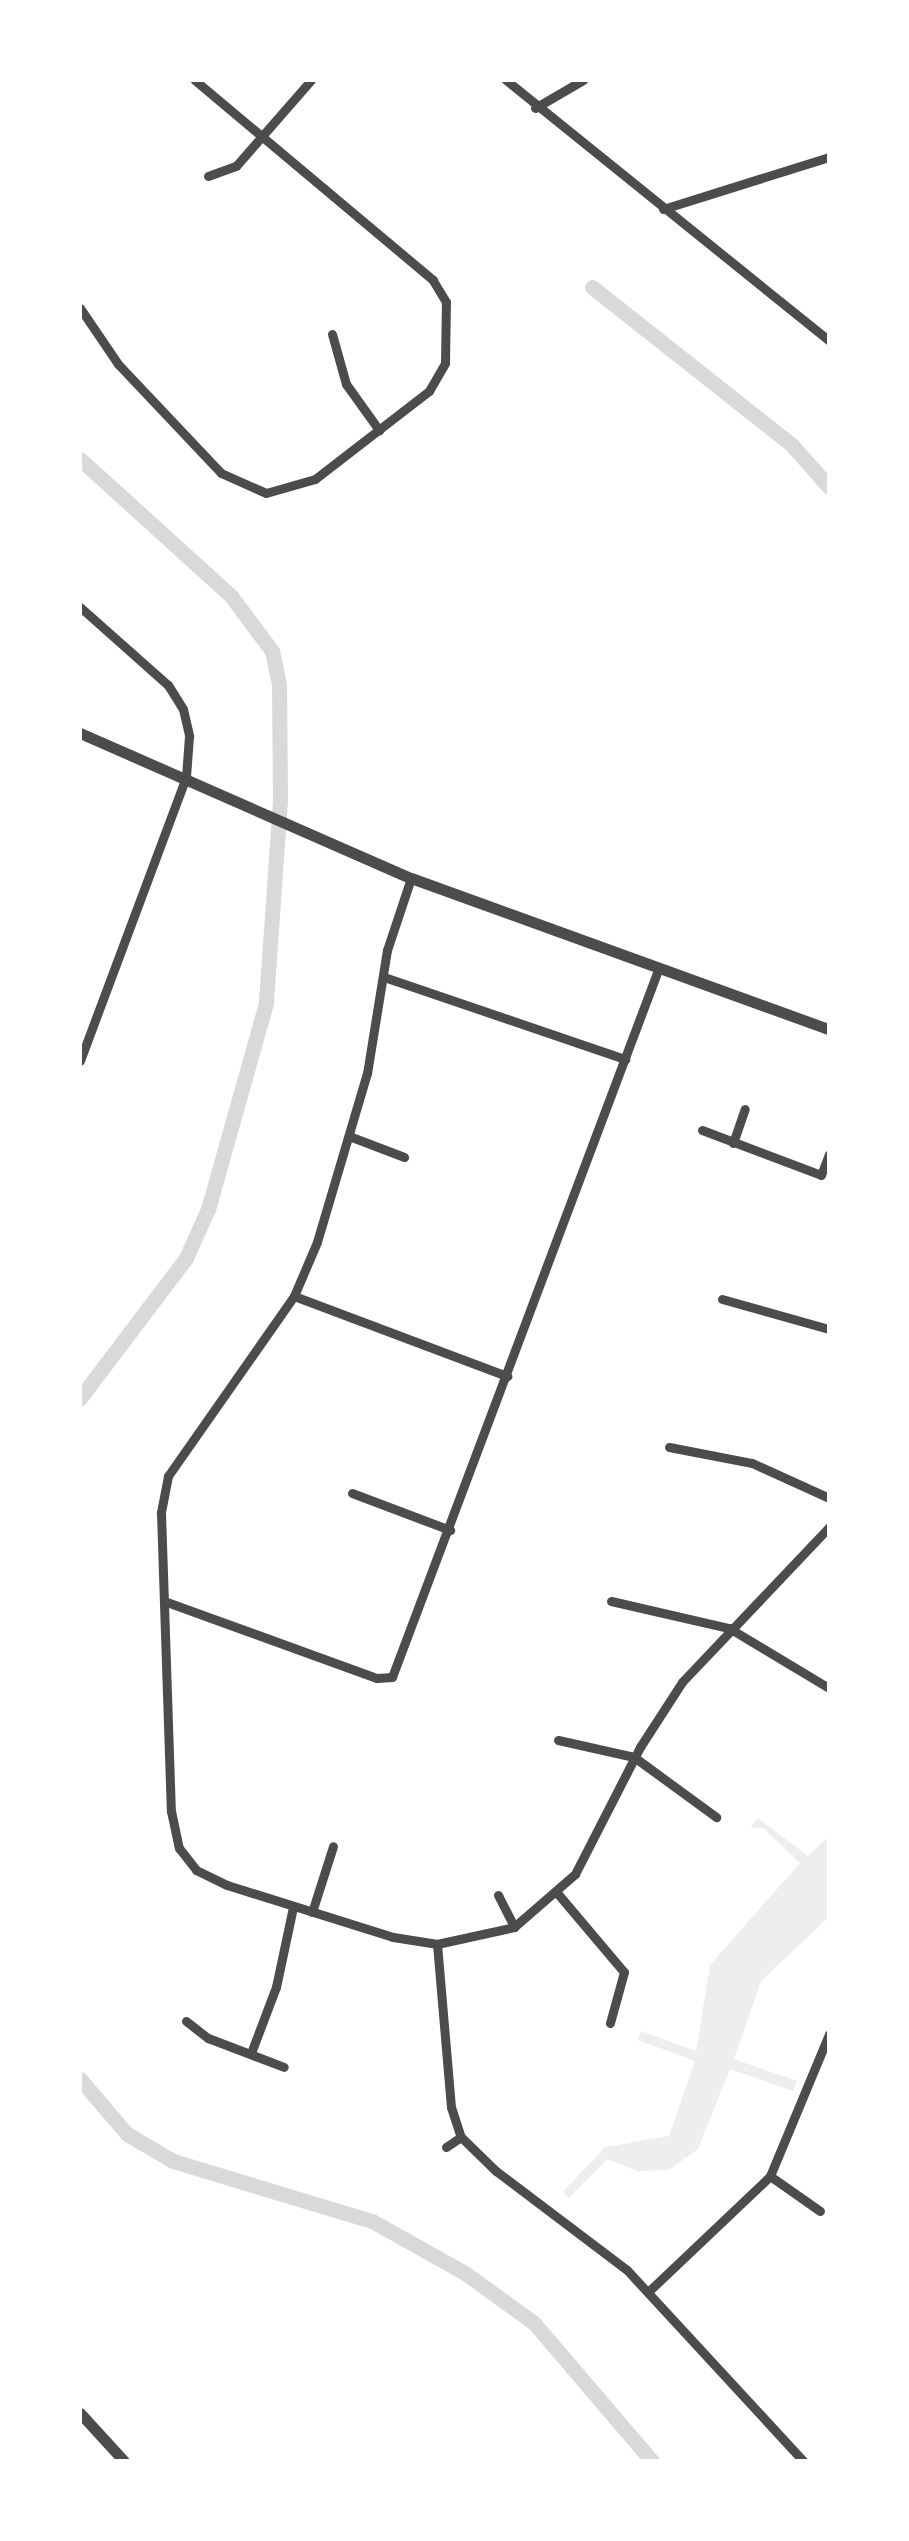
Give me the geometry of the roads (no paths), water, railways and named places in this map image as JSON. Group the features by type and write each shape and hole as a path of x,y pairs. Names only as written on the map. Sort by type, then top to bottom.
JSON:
{"street":[{"path":"80,308 118,364 221,472 266,493 315,479 429,392 446,364 450,331 446,302 433,280 195,80"},
{"path":"208,176 236,166 311,80"},
{"path":"506,80 535,108 829,341"},
{"path":"535,108 583,80"},
{"path":"663,209 829,157"},
{"path":"332,334 346,384 379,430"},
{"path":"80,608 168,684 183,709 186,777 80,1061"},
{"path":"80,733 296,824 411,878 829,1029"},
{"path":"411,878 384,977 349,1136 294,1296 168,1476 161,1512 171,1811 178,1848 196,1870 294,1907 437,1944 514,1928 558,1894 587,1856 634,1757 682,1682 729,1628 829,1527"},
{"path":"164,1602 376,1678 392,1676 658,970"},
{"path":"384,977 625,1059"},
{"path":"733,1143 746,1109"},
{"path":"702,1130 821,1175 829,1154"},
{"path":"349,1136 404,1157"},
{"path":"294,1296 507,1376"},
{"path":"722,1299 829,1329"},
{"path":"669,1447 752,1463 829,1498"},
{"path":"352,1493 450,1530"},
{"path":"611,1600 729,1628 829,1688"},
{"path":"558,1740 634,1757 716,1817"},
{"path":"312,1912 333,1846"},
{"path":"558,1894 624,1972 610,2024"},
{"path":"498,1896 514,1928"},
{"path":"251,2053 276,1987 294,1907"},
{"path":"437,1944 452,2107 462,2137 649,2291 803,2461"},
{"path":"186,2021 208,2038 284,2068"},
{"path":"649,2291 770,2176 829,2034"},
{"path":"446,2146 462,2137"},
{"path":"770,2176 820,2211"},
{"path":"80,2413 124,2461"}],"waterway":[{"path":"592,287 791,444 829,487"},
{"path":"80,459 231,596 272,651 279,684 280,801 266,1003 208,1209 186,1258 80,1398"},
{"path":"80,2079 127,2134 173,2161 372,2221 465,2273 534,2323 652,2461"}]}
